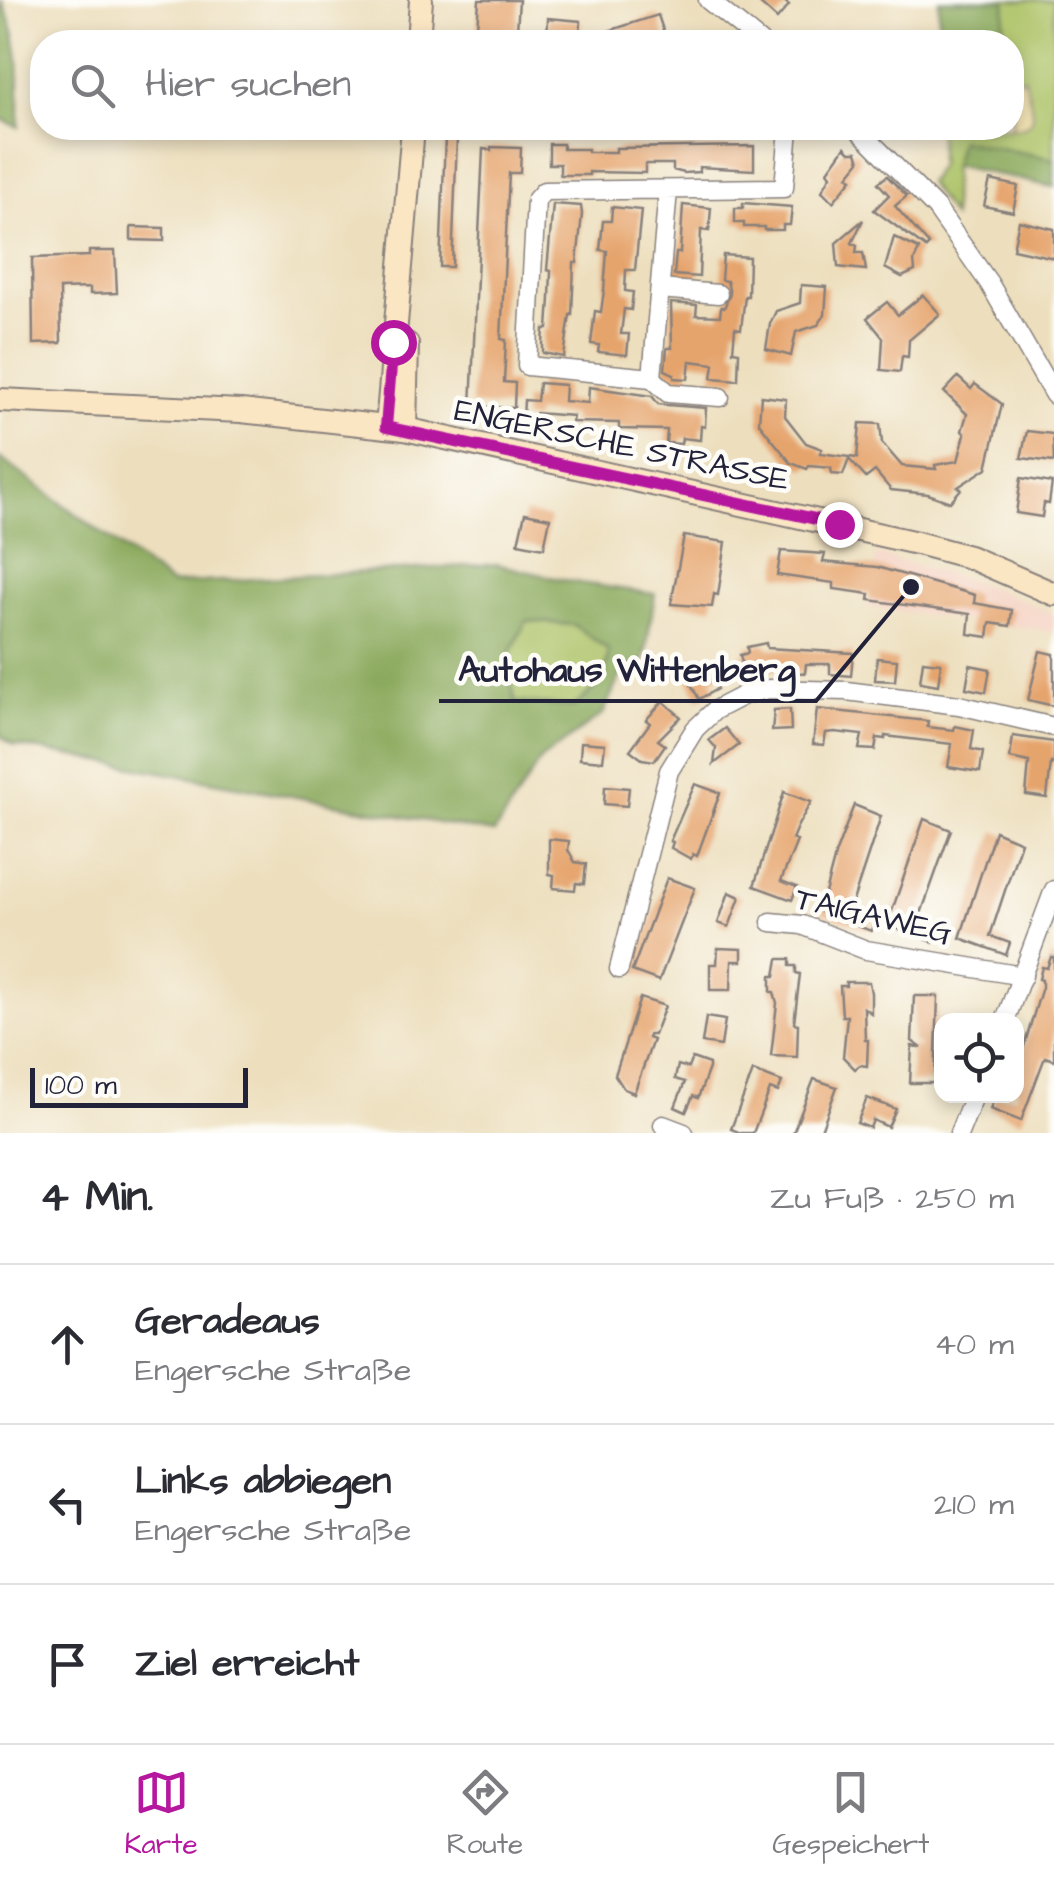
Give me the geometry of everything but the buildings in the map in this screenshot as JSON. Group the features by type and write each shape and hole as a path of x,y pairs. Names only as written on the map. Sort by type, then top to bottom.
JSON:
{"main road":[{"path":"419,30 421,0"},
{"path":"396,428 412,140"},
{"name":"ENGERSCHE STRASSE","path":"0,400 241,411 396,428 918,543 969,557 1054,594"}],"street":[{"path":"708,0 745,30"},
{"path":"720,398 668,393 652,378 528,366 536,200 544,191 784,188 787,140"},
{"path":"869,140 936,208 989,283 1054,394"},
{"path":"652,378 668,190"},
{"path":"660,289 718,294"},
{"path":"619,969 669,771 694,729 715,710 746,694 769,689 846,691 958,705 1054,727"},
{"path":"1008,1013 1054,890"},
{"name":"TAIGAWEG","path":"771,922 802,925 866,950 1023,976"},
{"path":"959,1133 971,1103"},
{"path":"663,1125 684,1133"}],"shaded area":[{"path":"876,554 994,588 1054,615 1054,632 867,607"}],"green space":[{"path":"1,0 16,46 19,127 0,119"},
{"path":"939,0 1054,0 1054,187 953,165 952,217 928,183 939,165 939,140 1024,140 1024,30 939,30"},
{"path":"939,0 1006,0 1006,30 939,30"},
{"path":"960,140 1054,159 1054,187 953,165"},
{"path":"0,458 171,584 497,564 567,581 655,594 644,661 619,678 603,714 541,759 494,833 13,745 0,735","holes":["526,621 574,625 608,650 606,669 599,683 574,707 515,702 508,658"]},
{"path":"526,620 574,625 609,650 603,676 574,707 515,703 508,658"}],"sand":[{"path":"1025,78 1032,111 1024,127"}],"place":[{"name":"Autohaus Wittenberg","path":"911,587"}],"route":[{"path":"393,342 386,427 839,524"}]}
